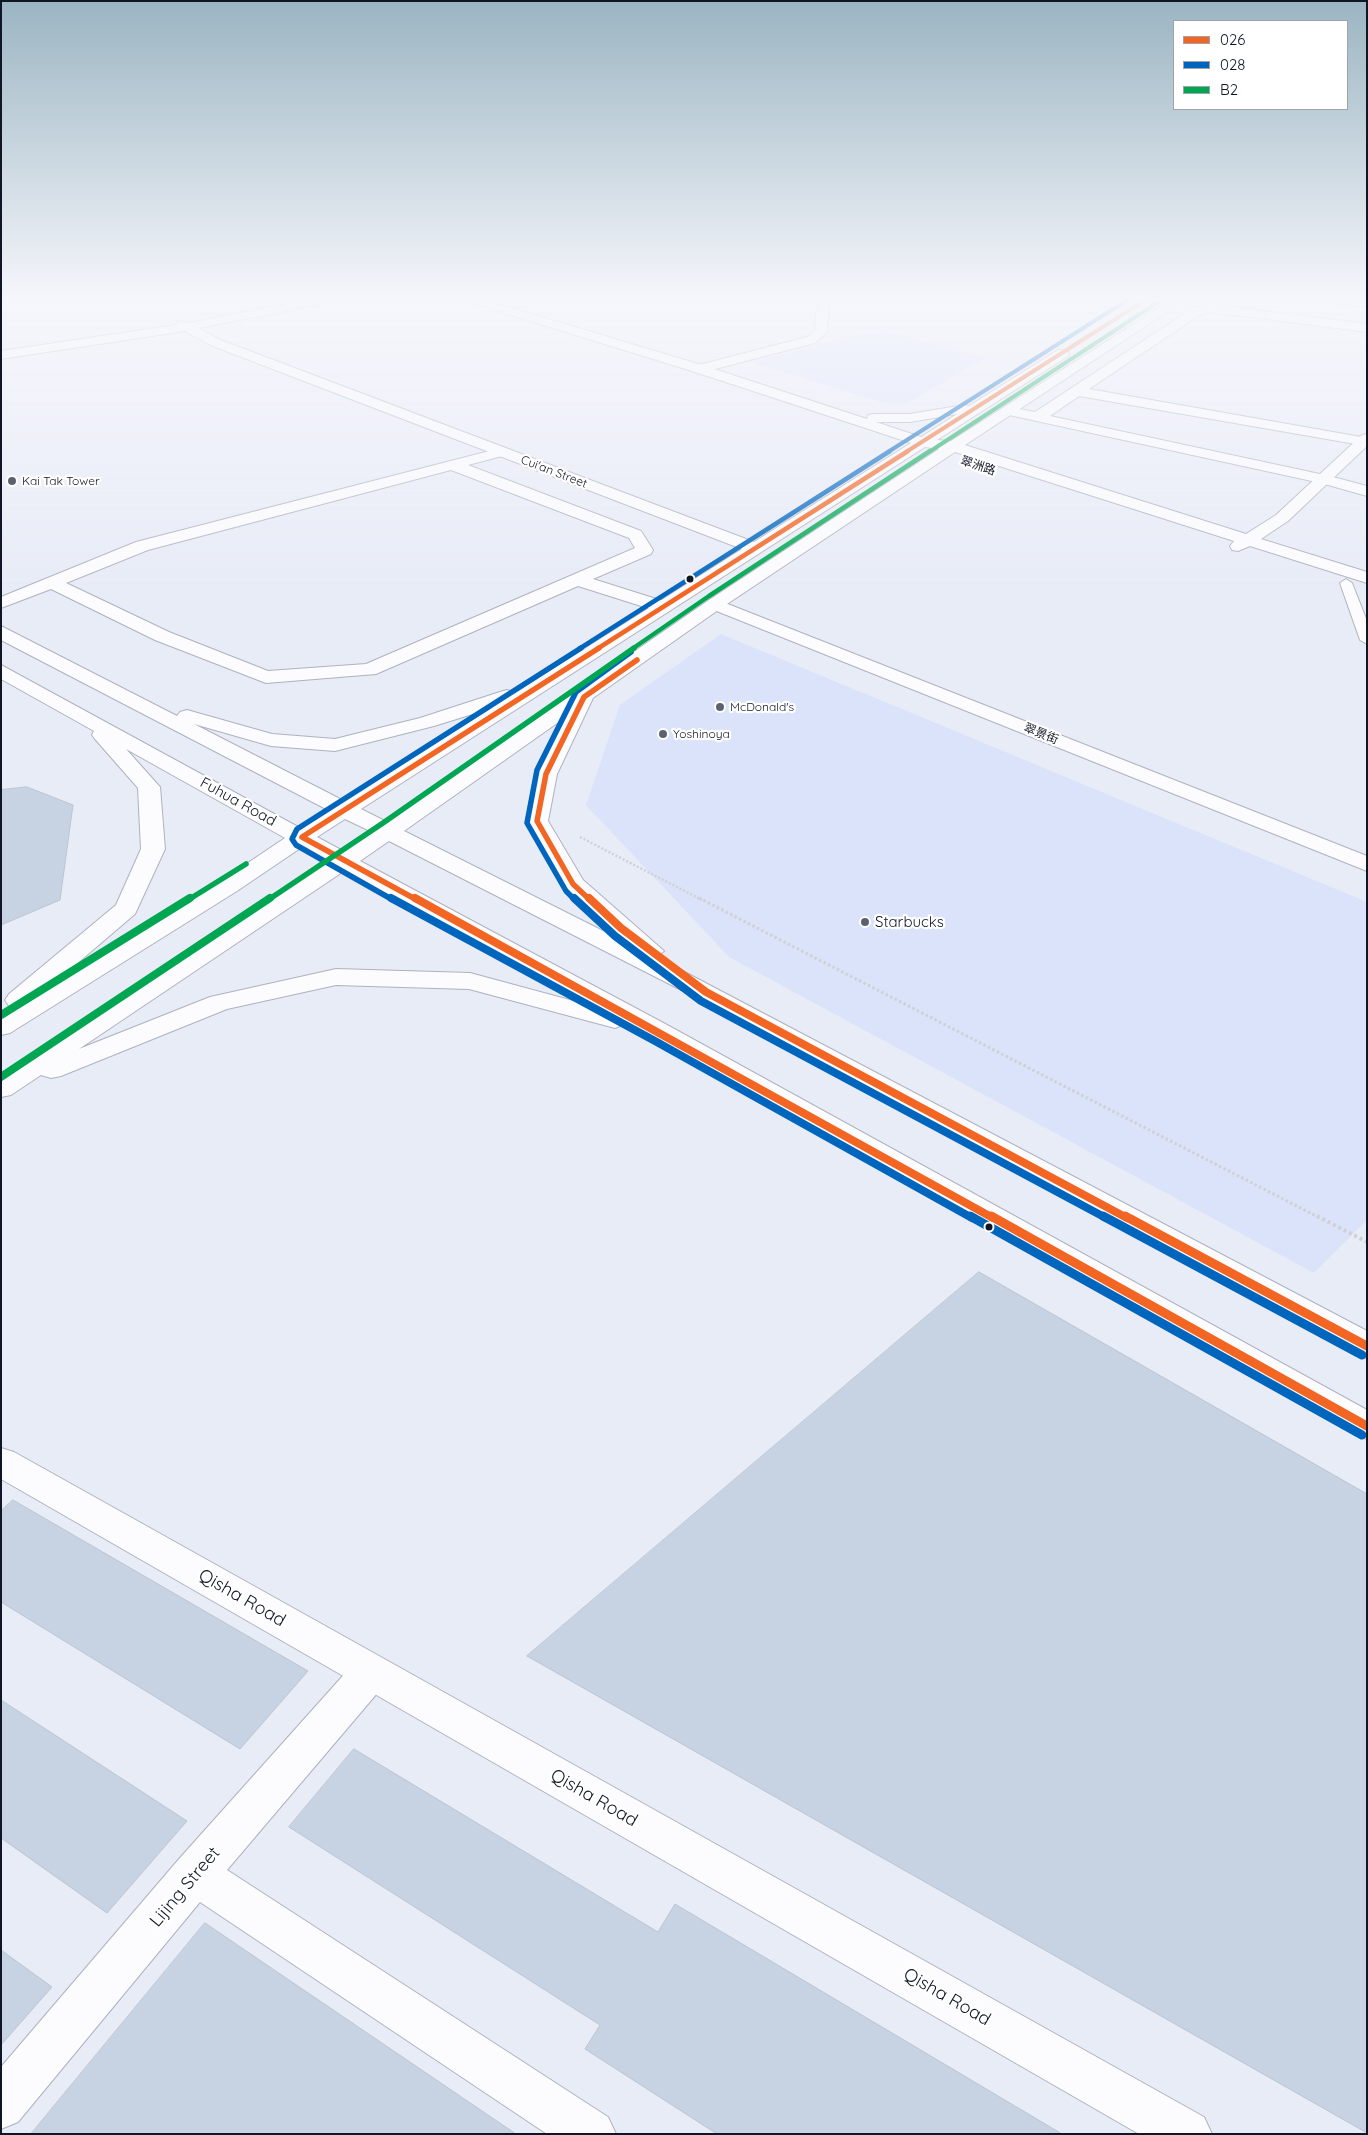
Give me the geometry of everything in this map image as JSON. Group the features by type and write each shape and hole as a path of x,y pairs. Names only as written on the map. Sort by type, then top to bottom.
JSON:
{"street":[{"name":"Cui'an Street","path":"357,397 754,548"},
{"name":"翠洲路","path":"783,397 921,442 1027,469 1188,522 1346,583 1367,589"},
{"path":"1,1027 229,886 302,837 754,548 995,397"},
{"path":"1,1089 344,862 584,698 715,604 895,484 1031,397"},
{"path":"1038,417 1068,397"},
{"path":"1109,397 1366,440"},
{"path":"851,419 910,418 980,406"},
{"path":"1009,411 1324,479 1367,491"},
{"path":"1001,430 1009,411"},
{"path":"851,419 868,433 871,441 876,458 868,476"},
{"path":"1242,544 1282,518 1366,440"},
{"name":"翠洲路","path":"948,450 978,468 1242,544 1314,561 1367,578"},
{"path":"1005,450 1027,469"},
{"path":"1,603 142,546 501,452"},
{"path":"52,583 162,636 266,678 369,670 645,550 635,535 453,464"},
{"path":"978,468 1027,469"},
{"path":"895,484 942,472"},
{"path":"1188,522 1222,527 1249,525 1282,518"},
{"path":"1282,518 1282,536 1293,548 1314,561"},
{"path":"578,580 663,607"},
{"name":"翠景街","path":"715,604 1367,864"},
{"path":"1,632 281,778 346,809 706,992 1367,1346"},
{"name":"Fuhua Road","path":"1,671 344,862 660,1032 1367,1426"},
{"path":"133,701 271,740 335,744 427,722 544,684"},
{"path":"584,698 546,774 538,821 573,884 621,928 706,992"},
{"path":"1,1014 126,909 154,849 149,787 88,719"},
{"path":"1,1089 219,1003 336,977 470,981 660,1032"},
{"name":"Qisha Road","path":"1,1462 1187,2134"},
{"name":"Lijing Street","path":"1,2105 195,1874 371,1672"},
{"path":"195,1874 590,2134"}],"lane":[{"path":"1346,583 1367,640"}],"path":[{"path":"538,821 593,842 1367,1242"}],"shaded area":[{"path":"864,397 918,397 907,403 896,405"},
{"path":"721,634 1367,902 1367,1220 1314,1273 729,957 586,805 620,705"}],"building":[{"path":"27,787 73,805 60,900 1,925 1,790"},
{"path":"979,1272 1367,1494 1367,2133 527,1656"},
{"path":"13,1500 308,1671 240,1749 1,1602 1,1511"},
{"path":"1,1700 187,1821 107,1913 1,1838"},
{"path":"354,1749 658,1932 675,1904 1062,2134 717,2134 585,2049 600,2025 289,1827"},
{"path":"205,1923 516,2134 31,2134"},
{"path":"1,1950 52,1987 1,2045"}],"transit line":[{"name":"028","path":"976,397 297,829 292,839 296,845 338,870 655,1041 1362,1435"},
{"name":"026","path":"994,397 302,837 660,1032 1367,1426"},
{"name":"B2","path":"1,1077 383,823 709,596 1014,397"},
{"name":"028","path":"631,652 576,692 537,770 527,823 566,891 615,936 701,1001 1362,1355"},
{"name":"026","path":"637,660 584,697 546,774 537,821 573,884 621,928 706,992 1367,1346"},
{"name":"B2","path":"1,1015 246,864"}],"place":[{"name":"Kai Tak Tower","path":"12,481"},
{"name":"McDonald's","path":"720,707"},
{"name":"Yoshinoya","path":"663,734"},
{"name":"Starbucks","path":"865,922"}]}
